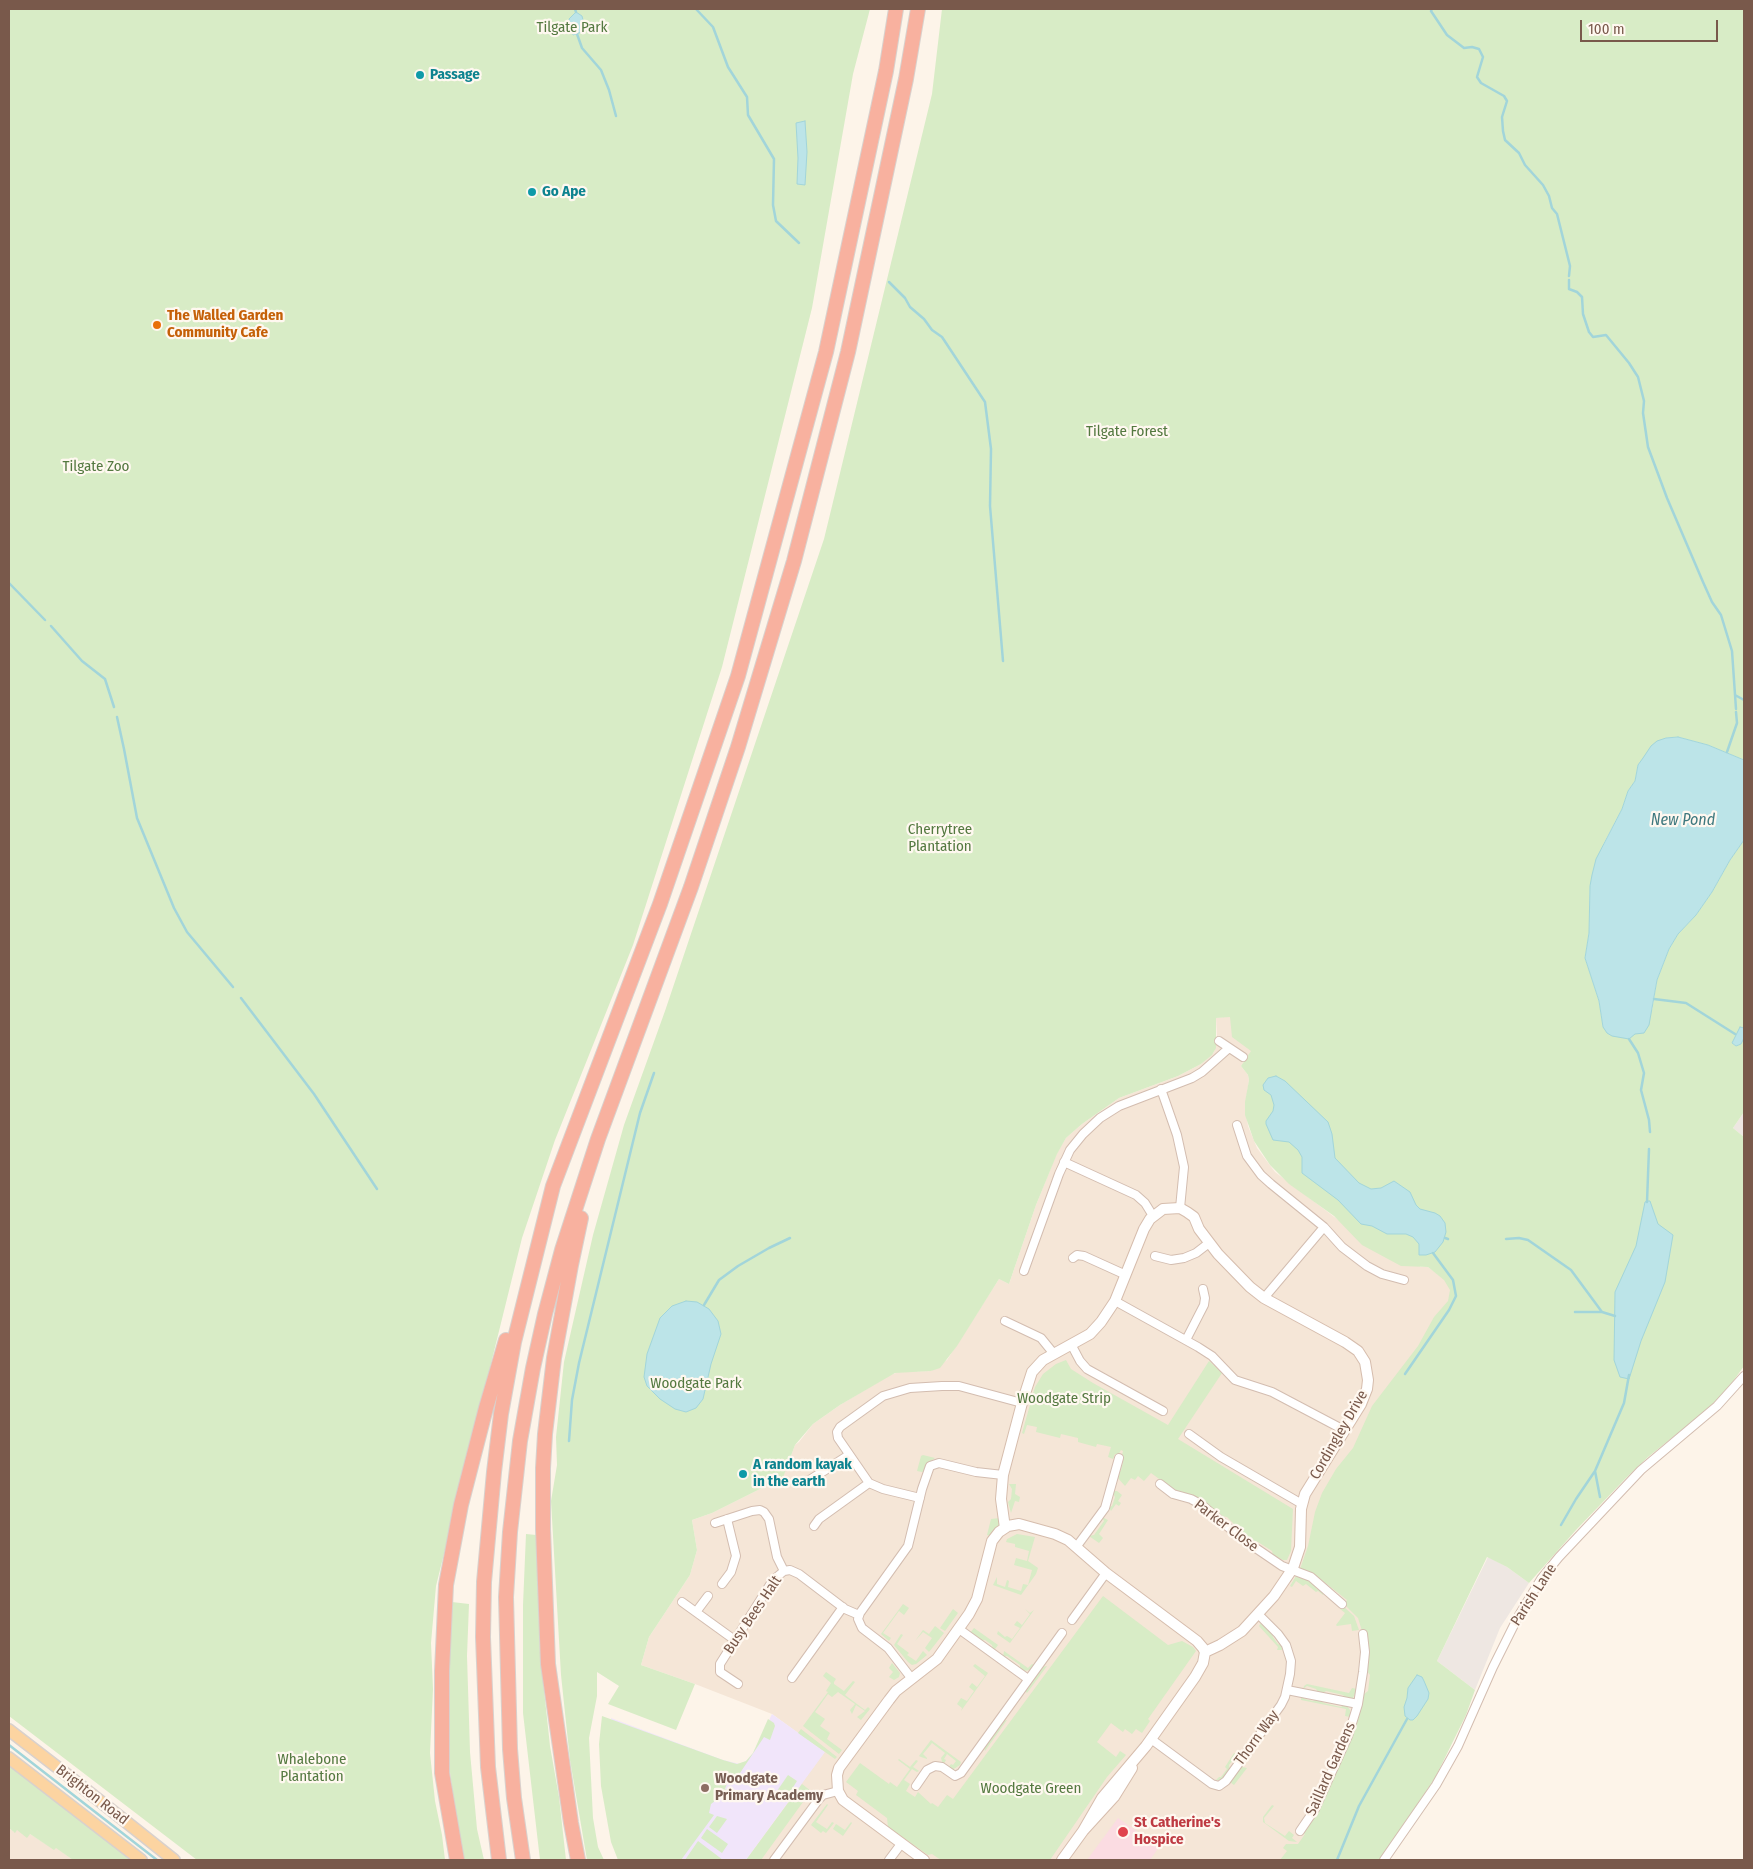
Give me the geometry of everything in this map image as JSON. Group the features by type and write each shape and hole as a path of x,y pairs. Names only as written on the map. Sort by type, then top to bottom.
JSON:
{"highway":[{"path":"457,1860 442,1772 442,1671 447,1576 456,1527 476,1446 549,1201 660,904 738,676 826,352 886,71 896,9"},
{"path":"523,1860 514,1798 508,1718 506,1597 511,1522 520,1441 545,1314 562,1250 598,1139 691,887 738,748 794,561 848,352 906,79 918,9"},
{"path":"578,1860 569,1814 548,1664 543,1529 543,1468 547,1408 563,1308 598,1139"},
{"path":"499,1860 490,1799 487,1757 483,1646 484,1582 504,1390 549,1201"}],"main road":[{"name":"Brighton Road","path":"9,1730 174,1860"},
{"name":"Brighton Road","path":"9,1758 141,1860"}],"street":[{"path":"1219,1041 1242,1057"},
{"path":"1024,1271 1064,1162 1083,1134 1104,1114 1127,1101 1202,1072 1229,1048"},
{"path":"1005,1528 1002,1499 1003,1475 1030,1376 1043,1360 1095,1329 1115,1301 1144,1230 1153,1216 1163,1209 1180,1208 1184,1167 1177,1135 1161,1089"},
{"path":"1237,1125 1247,1156 1261,1175 1324,1227 1342,1247 1367,1266 1382,1274 1404,1280"},
{"path":"1064,1162 1136,1195 1145,1203 1153,1216"},
{"name":"Cordingley Drive","path":"1180,1208 1194,1217 1199,1229 1209,1243 1238,1276 1262,1296 1350,1344 1363,1358 1367,1370 1367,1389 1361,1404 1311,1483 1302,1504 1300,1547 1291,1571 1274,1596 1232,1639 1204,1652"},
{"path":"1262,1296 1324,1227"},
{"path":"1155,1256 1171,1260 1184,1258 1196,1253 1209,1243"},
{"path":"1073,1258 1077,1255 1084,1256 1126,1276"},
{"path":"1186,1340 1204,1305 1203,1289"},
{"path":"1115,1301 1212,1356 1235,1380 1272,1392 1344,1430"},
{"path":"1005,1321 1041,1338 1054,1354"},
{"path":"1071,1344 1080,1361 1087,1369 1163,1411"},
{"name":"Parish Lane","path":"1384,1860 1436,1785 1458,1746 1511,1632 1541,1579 1559,1557 1641,1470 1717,1406 1744,1376"},
{"path":"920,1498 883,1489 869,1483 837,1435 840,1427 877,1400 901,1390 959,1386 1022,1403"},
{"path":"1189,1434 1221,1457 1302,1504"},
{"path":"808,1481 849,1454"},
{"path":"1077,1546 1105,1508 1119,1458"},
{"path":"912,1679 888,1648 862,1628 859,1622 859,1615 908,1546 930,1466 934,1463 941,1463 976,1472 1003,1475"},
{"path":"814,1526 819,1519 869,1483"},
{"name":"Parker Close","path":"1160,1484 1172,1494 1191,1499 1202,1505 1241,1538 1291,1571"},
{"path":"715,1523 760,1510 766,1514 777,1557 784,1571 790,1570 799,1574 843,1608 859,1615"},
{"path":"722,1584 731,1572 736,1556 727,1519"},
{"path":"924,1860 847,1804 838,1791 836,1781 839,1768 888,1700 937,1659 959,1629 977,1599 992,1541 1005,1528 1014,1525 1025,1525 1063,1537 1077,1546 1106,1573 1196,1641 1203,1648 1204,1652 1203,1663 1200,1669 1140,1754 1123,1771 1102,1798 1084,1831 1062,1860"},
{"name":"Busy Bees Halt","path":"738,1684 720,1672 720,1664 773,1580 784,1571"},
{"path":"1291,1571 1312,1578 1342,1604"},
{"path":"1072,1620 1106,1573"},
{"path":"696,1612 708,1596"},
{"path":"682,1602 736,1641"},
{"path":"792,1678 843,1608"},
{"name":"Thorn Way","path":"1151,1739 1212,1784 1222,1785 1281,1705 1287,1690 1291,1667 1290,1655 1278,1634 1258,1614"},
{"path":"959,1629 1028,1679"},
{"path":"916,1786 927,1770 935,1766 942,1766 954,1775 959,1775 1062,1633"},
{"name":"Saillard Gardens","path":"1300,1832 1312,1815 1348,1736 1358,1704 1365,1662 1363,1634"},
{"name":"Saillard Gardens","path":"1287,1690 1358,1704"},
{"path":"774,1860 819,1799 824,1795 838,1791"},
{"path":"889,1860 901,1844"}],"shaded area":[{"path":"1231,1016 1252,1051 1241,1066 1248,1075 1249,1080 1245,1108 1248,1126 1257,1148 1275,1172 1337,1219 1421,1267 1428,1267 1469,1297 1387,1621 1377,1702 1294,1860 746,1860 824,1752 772,1714 641,1665 649,1637 690,1575 697,1550 692,1520 712,1513 778,1480 781,1482 795,1445 813,1424 840,1405 890,1375 899,1372 931,1371 947,1360 999,1279 1009,1284 1036,1205 1057,1153 1066,1138 1082,1124 1119,1098 1178,1076 1201,1064 1214,1052 1217,1037 1216,1018"},
{"path":"1744,1112 1744,1137 1733,1128"},
{"path":"1488,1557 1507,1567 1529,1583 1500,1628 1475,1690 1437,1661"},
{"name":"Woodgate Primary Academy","path":"772,1714 825,1752 746,1860 631,1860 611,1718 723,1760 740,1764 746,1761 753,1753"},
{"name":"St Catherine's Hospice","path":"1118,1818 1159,1847 1150,1860 1087,1860"},
{"path":"9,1828 14,1832 17,1830 30,1834 54,1849 56,1847 73,1860 9,1860"}],"green space":[{"path":"9,9 870,9 853,74 812,308 722,667 633,945 555,1140 522,1238 436,1586 431,1643 433,1689 430,1753 435,1801 445,1860 197,1860 9,1716"},
{"name":"Tilgate Forest","path":"942,9 1744,9 1744,760 1708,745 1678,737 1666,738 1638,765 1635,781 1628,791 1622,809 1604,843 1590,886 1589,933 1585,958 1599,1001 1603,1027 1652,1010 1657,980 1669,949 1678,934 1696,915 1712,892 1744,840 1744,1028 1732,1043 1736,1046 1741,1044 1744,1038 1744,1112 1733,1128 1744,1137 1744,1366 1717,1400 1648,1457 1626,1478 1529,1583 1507,1567 1487,1557 1437,1661 1475,1690 1466,1715 1435,1778 1380,1860 1280,1860 1287,1851 1283,1848 1286,1844 1298,1844 1317,1813 1354,1730 1363,1695 1368,1691 1370,1675 1367,1671 1369,1647 1366,1631 1362,1631 1358,1618 1344,1604 1347,1600 1314,1574 1300,1569 1322,1493 1336,1469 1353,1448 1372,1406 1418,1346 1434,1317 1448,1301 1450,1290 1444,1280 1428,1267 1401,1266 1362,1245 1334,1216 1289,1184 1270,1165 1254,1141 1245,1115 1249,1080 1248,1075 1241,1066 1251,1051 1232,1037 1230,1017 1216,1018 1216,1048 1212,1055 1201,1064 1178,1076 1119,1098 1082,1124 1066,1138 1057,1154 1036,1205 1009,1284 999,1279 957,1346 940,1368 931,1371 895,1373 840,1405 813,1424 795,1445 781,1483 778,1480 712,1513 692,1520 697,1550 690,1575 649,1637 641,1665 695,1684 676,1730 608,1704 619,1686 597,1672 597,1696 589,1738 593,1818 598,1847 604,1860 587,1860 570,1760 561,1675 551,1501 557,1465 556,1437 564,1362 593,1235 624,1125 665,1011 824,539 932,94"},
{"name":"Woodgate Strip","path":"1066,1360 1071,1369 1168,1425 1209,1361 1222,1373 1178,1439 1293,1509 1291,1551 1287,1560 1276,1558 1272,1551 1239,1532 1238,1528 1227,1517 1222,1516 1202,1500 1177,1492 1151,1473 1144,1481 1138,1476 1135,1480 1131,1478 1125,1486 1117,1477 1123,1462 1121,1459 1123,1451 1121,1450 1118,1455 1115,1454 1113,1459 1108,1457 1111,1447 1097,1444 1096,1447 1078,1442 1078,1438 1061,1434 1060,1438 1036,1432 1037,1427 1027,1425 1024,1434 1022,1433 1035,1387 1043,1374 1056,1364"},
{"path":"921,1456 935,1458 928,1463 924,1471 917,1471"},
{"path":"1009,1484 1016,1484 1015,1494 1020,1497 1019,1502 1015,1501 1011,1513 1008,1502 1011,1499 1012,1489"},
{"path":"1114,1491 1122,1495 1118,1501 1121,1503 1119,1506 1116,1504 1111,1511 1109,1507 1112,1506 1115,1497"},
{"path":"1102,1517 1108,1520 1099,1534 1103,1538 1099,1543 1089,1536 1094,1535 1104,1521"},
{"path":"1000,1518 999,1525 990,1536 987,1535 991,1519"},
{"path":"526,1534 536,1535 540,1653 550,1746 559,1797 566,1860 540,1860 523,1713 523,1605"},
{"path":"1017,1534 1035,1537 1028,1561 1038,1568 1036,1574 1021,1595 993,1585 997,1577 997,1584 1005,1587 1007,1580 1009,1581 1008,1587 1021,1591 1023,1584 1028,1585 1032,1570 1014,1565 1016,1558 1027,1561 1029,1551 1006,1542 1007,1539"},
{"path":"1296,1576 1307,1579 1316,1585 1317,1589 1319,1587 1325,1592 1323,1595 1306,1584 1303,1586 1296,1581 1292,1587 1290,1586"},
{"name":"Woodgate Green","path":"1103,1596 1168,1645 1182,1641 1193,1647 1196,1651 1148,1719 1150,1721 1142,1733 1136,1729 1132,1734 1125,1729 1123,1732 1111,1723 1097,1742 1116,1757 1120,1751 1126,1755 1107,1777 1050,1860 941,1860 932,1854 928,1855 888,1827 887,1818 856,1795 858,1791 846,1782 860,1763 889,1784 890,1782 897,1787 910,1769 898,1760 910,1767 916,1760 918,1761 913,1767 919,1771 917,1772 912,1769 904,1780 910,1784 906,1791 915,1797 918,1792 931,1804 938,1807 947,1795 953,1799"},
{"path":"452,1602 469,1604 467,1656 470,1752 477,1829 484,1860 462,1860 449,1765 448,1660"},
{"path":"903,1604 909,1608 904,1615 899,1611 883,1633 891,1638 889,1641 881,1634"},
{"path":"1343,1606 1354,1616 1359,1630 1352,1631 1351,1624 1336,1625 1345,1613 1340,1609"},
{"path":"953,1609 958,1613 945,1631 940,1628"},
{"path":"1025,1609 1030,1613 1034,1610 1010,1643 997,1634 998,1631 1005,1637 1007,1636 1012,1639 1020,1628 1014,1625 1017,1621 1022,1625 1030,1614"},
{"path":"1261,1623 1272,1633 1278,1644 1282,1645 1282,1650 1277,1650 1278,1647 1259,1626"},
{"path":"935,1626 944,1633 929,1652 925,1648 932,1638 923,1632 915,1641 923,1630 929,1634"},
{"path":"974,1628 998,1645 995,1649 993,1650 992,1645 985,1640 981,1641 970,1633"},
{"path":"901,1634 903,1635 897,1644 909,1653 907,1655 916,1661 923,1651 927,1655 916,1664 912,1665 908,1662 894,1645"},
{"path":"1004,1651 1028,1668 1032,1664 1035,1665 1031,1670 1023,1671 1020,1669 1020,1665 1007,1656 1003,1657"},
{"path":"892,1663 900,1673 899,1677 894,1680 889,1677 893,1672 889,1668"},
{"path":"975,1664 988,1673 961,1711 962,1708 957,1704 961,1698 967,1701 974,1691 969,1687 972,1683 977,1687 985,1676 973,1666"},
{"path":"1047,1666 1027,1693 1025,1691 1042,1667"},
{"path":"826,1672 836,1679 834,1684 844,1691 853,1681 855,1682 845,1695 865,1710 868,1707 870,1709 861,1720 857,1717 865,1711 856,1705 852,1714 850,1710 855,1704 838,1692 832,1697 828,1694 815,1712 825,1719 820,1726 830,1733 827,1739 842,1750 839,1754 803,1726 828,1692 826,1691 831,1683 823,1676"},
{"path":"1307,1684 1349,1693 1352,1688 1357,1689 1353,1698 1347,1699 1343,1695 1326,1691 1323,1693 1318,1692 1316,1689 1307,1686 1303,1689"},
{"path":"1301,1696 1313,1701 1317,1699 1324,1703 1341,1707 1347,1706 1350,1710 1350,1717 1345,1716 1346,1709 1301,1700"},
{"path":"602,1716 737,1764 746,1761 753,1753 768,1719 775,1726 770,1740 764,1737 738,1776 736,1774 728,1781 725,1789 728,1790 721,1799 720,1797 711,1804 709,1813 714,1815 681,1860 618,1860 611,1842 601,1786 599,1744"},
{"path":"1007,1720 985,1751 984,1746 1003,1721"},
{"path":"801,1729 837,1757 835,1759 798,1733"},
{"path":"931,1740 961,1762 960,1765 952,1770 948,1768 956,1761 947,1754 943,1765 941,1758 945,1753 932,1743 923,1754 927,1759 919,1756"},
{"path":"1234,1753 1240,1757 1235,1758 1229,1765 1230,1770 1226,1777 1222,1780 1216,1780 1227,1769 1225,1767"},
{"path":"9,1764 131,1860 73,1860 30,1834 27,1838 17,1830 15,1833 9,1828"},
{"path":"1242,1767 1247,1768 1234,1785 1230,1782"},
{"path":"788,1775 797,1781 786,1798 777,1791"},
{"path":"802,1784 811,1791 761,1860 746,1860"},
{"path":"827,1804 816,1822 827,1829 832,1822 834,1823 826,1833 823,1831 821,1833 811,1825"},
{"path":"1272,1805 1274,1806 1264,1818 1265,1823 1285,1836 1289,1831 1294,1835 1292,1838 1297,1842 1289,1841 1263,1822 1263,1817"},
{"path":"717,1816 727,1819 717,1833 709,1827"},
{"path":"851,1822 843,1836 833,1829 836,1824 845,1830"},
{"path":"707,1829 728,1844 722,1853 701,1838"},
{"path":"698,1841 723,1860 685,1860"}],"water":[{"path":"576,12 582,16 585,28 582,32 573,35 569,19"},
{"path":"805,121 807,152 805,185 797,184 796,123"},
{"name":"New Pond","path":"1678,737 1708,745 1744,760 1744,840 1712,892 1696,915 1678,934 1669,949 1657,980 1649,1025 1644,1033 1635,1034 1629,1039 1612,1036 1603,1027 1599,1001 1585,958 1589,933 1592,875 1596,859 1622,809 1628,791 1635,781 1638,765 1651,746 1657,741"},
{"path":"1740,1027 1744,1028 1744,1038 1741,1044 1736,1046 1732,1043"},
{"path":"1276,1076 1285,1081 1328,1122 1332,1134 1335,1158 1359,1183 1371,1189 1381,1188 1394,1181 1410,1192 1420,1209 1440,1216 1445,1223 1446,1232 1443,1242 1435,1252 1419,1255 1419,1244 1413,1237 1406,1234 1387,1234 1372,1226 1361,1224 1338,1200 1302,1173 1302,1157 1298,1150 1289,1142 1273,1140 1266,1124 1274,1105 1271,1095 1264,1090 1263,1085 1268,1078"},
{"path":"1650,1201 1658,1224 1673,1235 1665,1282 1641,1341 1629,1379 1620,1377 1614,1360 1615,1292 1636,1246 1645,1202"},
{"path":"686,1301 697,1302 709,1309 718,1321 721,1334 711,1364 703,1399 696,1408 686,1412 675,1409 660,1399 647,1386 644,1377 647,1354 660,1318 672,1306"},
{"path":"1417,1675 1422,1677 1429,1693 1428,1699 1417,1716 1410,1720 1405,1716 1404,1707 1408,1688"}],"waterway":[{"path":"696,9 713,27 728,67 747,97 748,115 774,159 773,205 776,221 799,243"},
{"path":"1432,9 1431,11 1447,35 1464,48 1472,47 1479,49 1483,57 1477,77 1481,83 1504,96 1507,101 1502,117 1505,140 1519,153 1525,165 1543,185 1549,196 1552,208 1557,214 1570,266 1569,276"},
{"path":"577,34 582,48 601,70 616,116"},
{"path":"1569,280 1569,289 1577,292 1582,297 1583,314 1589,332 1593,337 1606,335 1638,377 1644,401 1643,413 1648,447 1667,498 1703,582 1712,602 1721,615 1732,651 1736,709"},
{"path":"889,282 932,330 942,337 985,402 991,449 990,506 1003,661"},
{"path":"9,583 45,620"},
{"path":"51,626 82,661 105,679 114,707"},
{"path":"1735,695 1744,700"},
{"path":"1727,752 1737,723 1736,712"},
{"path":"117,717 137,818 174,908 187,932 233,987"},
{"path":"241,998 314,1094 377,1189"},
{"path":"1654,999 1686,1003 1735,1034"},
{"path":"1629,1039 1638,1053 1644,1073 1641,1090 1649,1120 1650,1132"},
{"path":"569,1441 572,1400 579,1363 640,1113 654,1073"},
{"path":"1647,1202 1649,1149"},
{"path":"704,1305 719,1280 738,1266 790,1238"},
{"path":"1506,1239 1519,1238 1528,1240 1571,1270 1602,1312 1615,1316"},
{"path":"1405,1374 1449,1310 1456,1296 1453,1280 1433,1253"},
{"path":"1575,1312 1602,1312"},
{"path":"1600,1497 1595,1471 1624,1403 1629,1375"},
{"path":"1561,1525 1595,1471"},
{"path":"1337,1860 1359,1806 1407,1719"},
{"path":"9,1745 157,1860"}],"place":[{"name":"Passage","path":"420,75"},
{"name":"Go Ape","path":"532,192"},
{"name":"The Walled Garden Community Cafe","path":"157,325"},
{"name":"A random kayak in the earth","path":"743,1474"},
{"name":"Woodgate Primary Academy","path":"705,1788"},
{"name":"St Catherine's Hospice","path":"1123,1832"}],"park label":[{"name":"Tilgate Park","path":"572,28"},
{"name":"Tilgate Zoo","path":"96,467"},
{"name":"Cherrytree Plantation","path":"940,838"},
{"name":"Woodgate Park","path":"696,1384"},
{"name":"Whalebone Plantation","path":"312,1768"}]}
